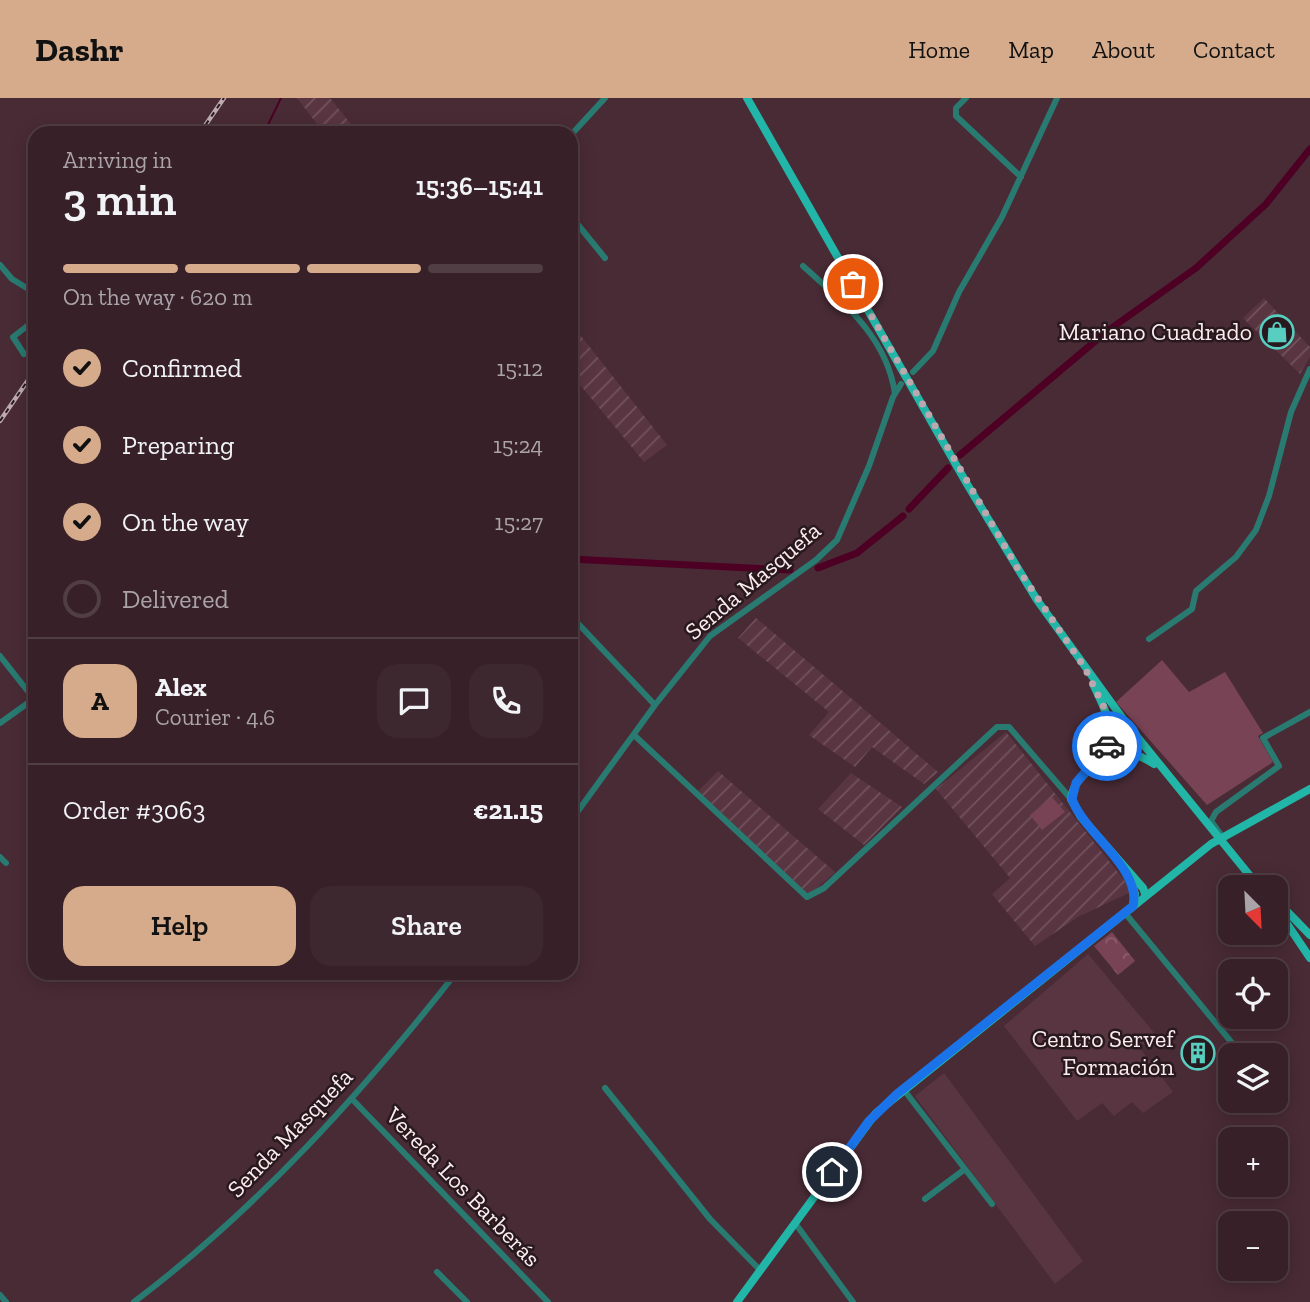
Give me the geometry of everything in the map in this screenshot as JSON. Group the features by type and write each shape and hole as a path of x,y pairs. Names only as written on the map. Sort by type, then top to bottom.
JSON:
{"main road":[{"path":"747,98 973,495 1037,600 1161,768 1249,875"},
{"path":"1085,668 1111,728 1105,752 1076,783 1072,799 1081,817 1129,876 1135,889 1146,896"},
{"path":"1093,765 1124,752 1141,755 1161,768"},
{"path":"737,1302 869,1121 904,1090 1222,836 1309,790"},
{"path":"1242,867 1251,875"},
{"path":"1129,876 1145,885 1166,880"},
{"path":"1129,876 1135,894 1133,906"},
{"path":"1288,912 1310,935"},
{"path":"1288,923 1310,949"},
{"path":"1288,926 1310,958"}],"street":[{"path":"578,127 605,98"},
{"path":"966,98 956,108 957,116 1020,177"},
{"path":"913,372 933,351 959,292 990,241 1057,98"},
{"path":"578,225 606,258"},
{"path":"0,265 12,279 28,289"},
{"path":"803,266 860,318 892,375 895,394"},
{"path":"23,354 12,337 28,325"},
{"path":"1149,639 1192,609 1196,591 1222,571 1249,542 1262,515 1287,424 1310,369"},
{"name":"Senda Masquefa","path":"578,811 655,705 710,636 816,560 836,540 901,384"},
{"path":"578,623 655,705"},
{"path":"0,656 28,690"},
{"path":"0,723 28,704"},
{"path":"1222,836 1211,821 1216,812 1279,766 1263,738 1310,712"},
{"path":"634,735 807,897 815,896 824,888 997,727 1009,727 1072,799"},
{"path":"1053,779 1064,784 1076,783"},
{"path":"0,857 6,863"},
{"path":"1125,913 1232,1043"},
{"name":"Senda Masquefa","path":"134,1302 230,1223 352,1099 450,980"},
{"path":"606,1088 710,1219 760,1270"},
{"path":"904,1090 992,1204"},
{"name":"Vereda Los Barberás","path":"352,1099 548,1302"},
{"path":"925,1199 965,1169"},
{"path":"795,1223 853,1302"},
{"path":"437,1272 467,1302"},
{"path":"0,1295 6,1302"}],"shaded area":[{"path":"297,98 330,98 352,126 319,126"},
{"name":"Mariano Cuadrado","path":"1264,298 1310,347 1310,357 1300,374 1243,318"},
{"path":"578,332 667,445 644,462 578,382"},
{"path":"756,618 938,772 924,784 872,747 855,767 809,735 829,712 738,638"},
{"path":"1006,732 1133,891 1078,917 1035,946 992,894 1010,878 936,789"},
{"path":"718,771 835,872 809,895 698,791"},
{"path":"851,773 902,807 864,845 818,809"},
{"path":"1088,954 1156,1035 1140,1048 1173,1092 1143,1113 1132,1102 1114,1116 1102,1103 1077,1121 1004,1026"},
{"path":"944,1073 1083,1261 1055,1284 915,1096"}],"green space":[{"path":"1162,660 1189,692 1225,672 1263,733 1258,736 1273,762 1207,805 1116,702"},
{"path":"1052,797 1065,812 1042,830 1030,815"},
{"path":"1112,932 1135,961 1118,975 1094,946"}],"waterway":[{"path":"267,126 281,98"},
{"path":"960,455 1106,332 1196,268 1266,204 1310,149"},
{"path":"909,509 948,468"},
{"path":"818,568 857,553 903,516"},
{"path":"578,559 790,570"}],"railway":[{"path":"205,126 224,98"},
{"path":"0,421 28,380"}],"way so far":[{"path":"853,284 1018,569 1085,668 1108,716 1111,739 1107,746"}],"place":[{"name":"Mariano Cuadrado","path":"1277,332"},
{"name":"Centro Servef Formación","path":"1198,1053"}],"route":[{"path":"832,1172 869,1121 897,1094 1133,906 1135,894 1129,876 1081,817 1072,799 1076,783 1105,752 1107,746"}]}
